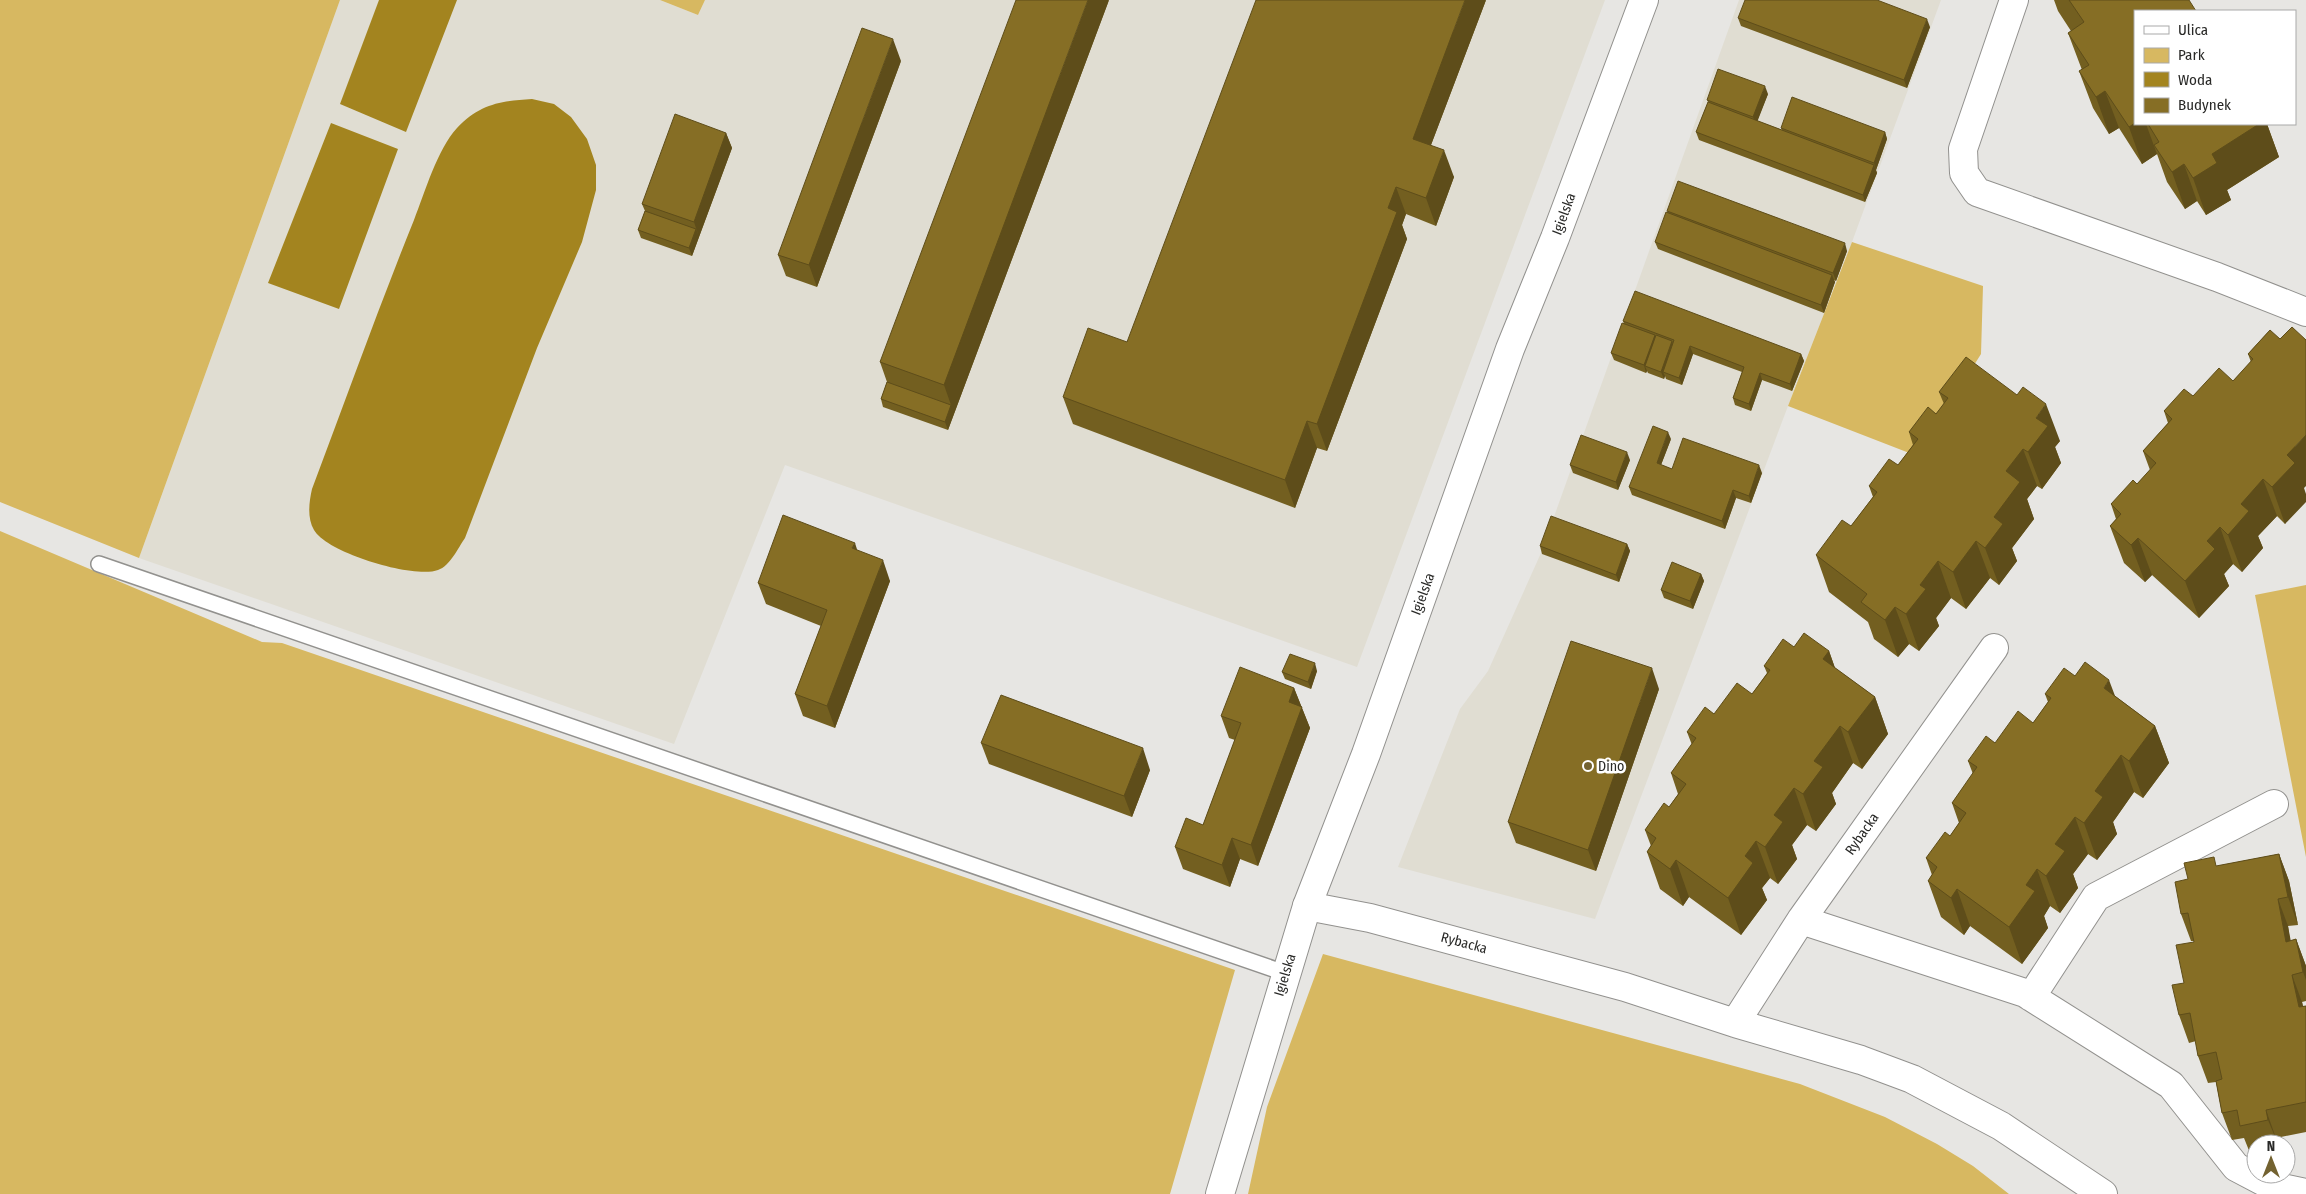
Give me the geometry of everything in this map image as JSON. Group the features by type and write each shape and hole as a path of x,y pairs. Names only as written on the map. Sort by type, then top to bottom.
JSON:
{"street":[{"name":"Igielska","path":"1220,1194 1306,906 1366,754 1510,349 1555,238 1644,0"},
{"path":"2014,0 1963,149 1964,173 1977,192 2217,277 2306,312"},
{"name":"Rybacka","path":"1735,1023 1801,920 1994,648"},
{"path":"2031,997 2096,897 2274,804"},
{"name":"Rybacka","path":"1306,906 1370,918 1625,986 1735,1023 1862,1060 1912,1080 2001,1126 2103,1194"},
{"path":"1801,920 2025,992 2171,1085 2236,1167 2272,1186 2306,1193"}],"lane":[{"path":"99,564 1285,974"}],"shaded area":[{"path":"340,0 660,0 698,15 705,0 1605,0 1357,667 785,465 674,744 139,558"},
{"path":"1739,0 1941,0 1852,242 1788,406 1595,919 1398,867 1460,709 1488,671 1541,553"}],"green space":[{"path":"0,0 340,0 139,558 0,502"},
{"path":"660,0 705,0 698,15"},
{"path":"1852,242 1983,286 1981,354 1917,456 1788,406"},
{"path":"0,531 262,642 282,643 1235,970 1170,1194 0,1194"},
{"path":"2306,585 2306,857 2255,595"},
{"path":"1323,954 1800,1084 1885,1117 1937,1144 1973,1166 2009,1194 1248,1194 1267,1107"}],"water":[{"path":"379,0 457,0 406,132 340,104"},
{"path":"532,99 554,104 571,117 587,139 596,165 596,190 582,242 537,348 465,538 453,556 442,568 426,572 392,567 353,555 322,539 314,530 309,505 312,489 432,172 450,137 457,128 474,114 491,105"},
{"path":"331,123 398,149 339,309 268,283"}],"building":[{"path":"1016,0 1088,0 944,385 880,362"},
{"path":"1256,0 1465,0 1413,139 1444,150 1426,198 1396,187 1388,208 1397,212 1317,424 1307,421 1285,480 1063,397 1088,328 1127,342"},
{"path":"1745,0 1877,0 1927,19 1904,80 1738,18"},
{"path":"2069,0 2189,0 2195,10 2134,10 2134,124 2129,127 2105,91 2096,97 2079,71 2089,65 2068,33 2084,22"},
{"path":"862,28 893,39 809,265 778,255"},
{"path":"1718,69 1765,86 1753,117 1707,100"},
{"path":"1792,97 1885,132 1874,163 1781,128"},
{"path":"1708,102 1874,165 1863,195 1696,132"},
{"path":"675,114 726,133 694,222 642,204"},
{"path":"2149,125 2257,125 2212,154 2217,163 2193,178 2184,164 2172,172 2154,145 2159,142"},
{"path":"1678,181 1845,243 1833,273 1667,211"},
{"path":"645,211 696,229 689,248 638,230"},
{"path":"1666,212 1832,275 1821,305 1655,242"},
{"path":"1635,291 1801,354 1790,384 1760,373 1749,404 1733,398 1744,367 1690,346 1679,378 1663,372 1674,340 1623,321"},
{"path":"1622,323 1655,335 1644,365 1611,353"},
{"path":"2292,327 2306,340 2306,435 2287,455 2295,463 2272,487 2263,479 2241,504 2249,511 2228,535 2220,527 2207,541 2215,549 2185,581 2138,538 2131,545 2110,526 2121,514 2111,504 2133,480 2137,484 2156,463 2143,451 2172,419 2164,411 2184,389 2193,396 2219,368 2233,381 2253,359 2248,354 2270,330 2280,339"},
{"path":"1656,335 1672,341 1661,372 1645,366"},
{"path":"1966,357 2017,395 2023,387 2046,404 2036,418 2048,426 2028,452 2023,449 2006,471 2020,482 1994,517 2003,524 1985,548 1976,541 1953,572 1938,561 1920,585 1926,589 1906,614 1895,607 1885,620 1861,602 1867,594 1816,555 1842,520 1851,526 1877,492 1869,486 1889,459 1898,465 1918,439 1909,432 1928,407 1936,414 1948,398 1939,392"},
{"path":"887,382 951,405 945,422 881,399"},
{"path":"1653,426 1668,432 1657,463 1672,469 1683,438 1759,465 1749,496 1733,490 1722,521 1629,487"},
{"path":"1581,435 1627,452 1616,482 1570,465"},
{"path":"783,515 855,543 852,548 883,560 827,706 795,694 827,610 758,583"},
{"path":"1551,516 1627,544 1616,575 1540,546"},
{"path":"1672,562 1701,574 1690,601 1661,590"},
{"path":"1804,633 1829,651 1823,659 1875,697 1848,732 1840,726 1814,761 1823,767 1803,794 1794,788 1774,815 1783,822 1765,847 1756,841 1745,856 1753,863 1728,898 1676,860 1670,869 1647,852 1656,838 1645,830 1664,803 1669,807 1686,784 1671,773 1696,738 1687,732 1705,707 1714,714 1737,683 1752,694 1770,670 1764,666 1783,639 1794,647"},
{"name":"Dino","path":"1571,641 1652,668 1588,850 1508,822"},
{"path":"1290,654 1315,663 1308,682 1282,672"},
{"path":"2085,662 2109,680 2104,688 2155,726 2129,761 2121,755 2095,791 2103,797 2084,823 2075,817 2055,844 2065,851 2046,876 2037,869 2026,885 2035,891 2009,927 1957,889 1951,898 1928,881 1937,867 1926,858 1945,832 1950,836 1966,813 1952,803 1977,767 1968,761 1986,736 1995,743 2018,711 2033,723 2051,698 2045,694 2064,668 2075,676"},
{"path":"1240,667 1294,688 1289,702 1302,707 1251,845 1232,838 1222,865 1175,847 1186,818 1203,825 1241,723 1221,716"},
{"path":"1001,695 1143,748 1124,796 981,743"},
{"path":"2279,854 2288,897 2278,899 2286,942 2296,939 2303,972 2292,975 2299,1007 2306,1006 2306,1102 2266,1110 2268,1120 2240,1126 2237,1110 2222,1113 2216,1081 2222,1079 2216,1052 2198,1056 2190,1013 2179,1015 2172,985 2184,983 2176,945 2194,942 2188,913 2181,914 2175,882 2188,879 2184,863 2214,857 2216,866"}],"place":[{"name":"Dino","path":"1588,766"}]}
